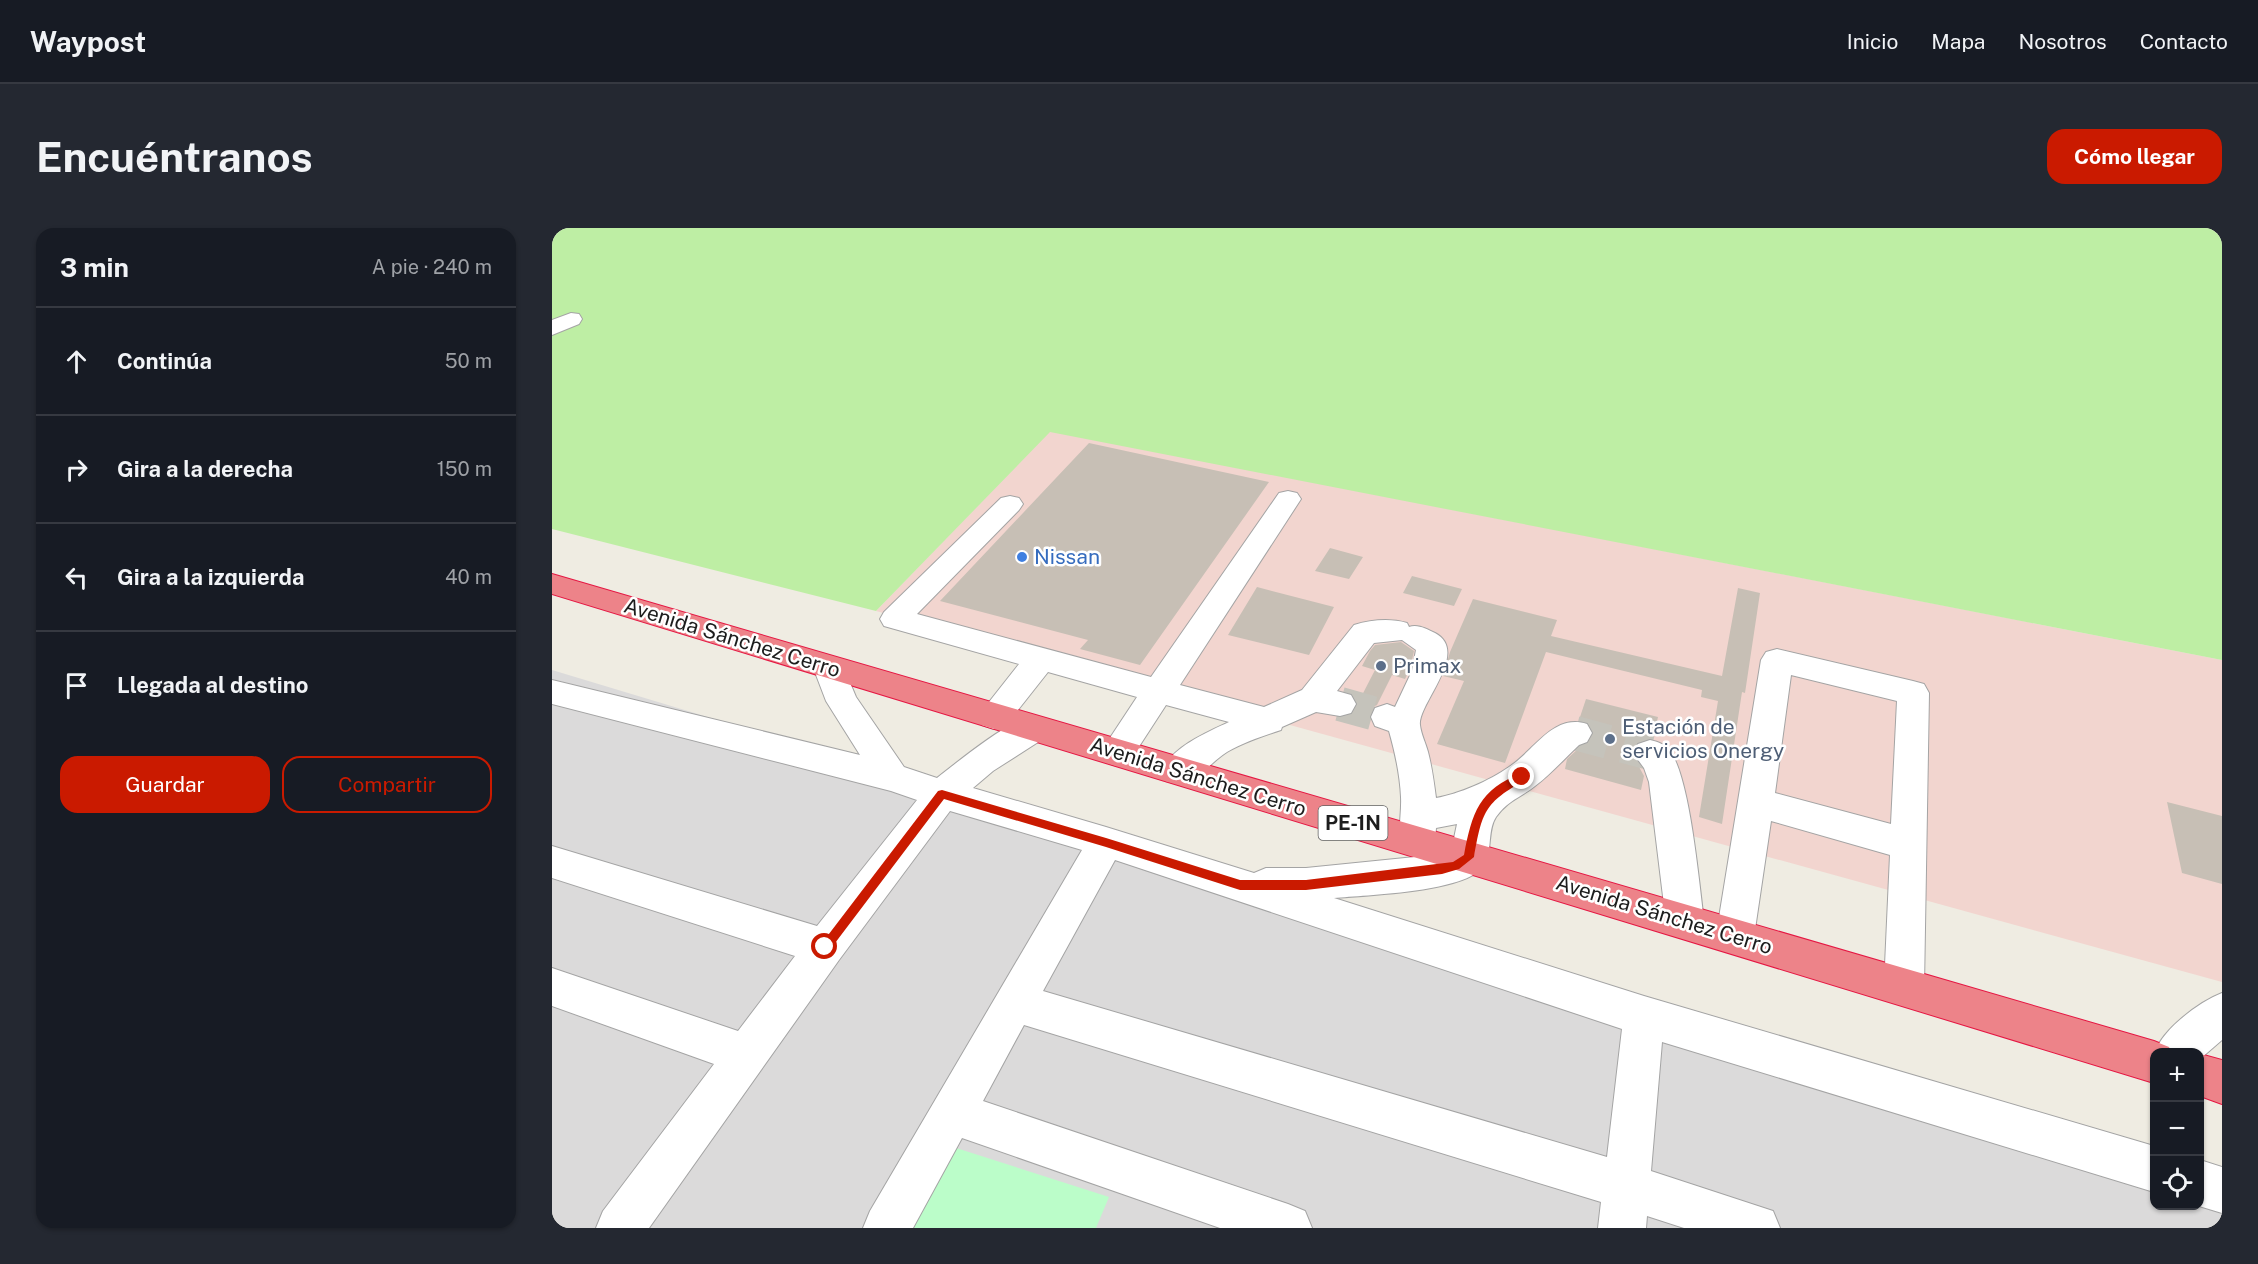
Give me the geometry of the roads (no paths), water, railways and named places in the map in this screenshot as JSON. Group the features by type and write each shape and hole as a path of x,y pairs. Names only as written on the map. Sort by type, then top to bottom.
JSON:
{"highway":[{"name":"Avenida Sánchez Cerro","path":"552,584 1178,771 1419,829 1469,857 2150,1061"},
{"path":"2204,1077 2222,1082"}],"street":[{"path":"1117,753 1288,499"},
{"path":"1010,504 895,619 1269,721"},
{"path":"1178,771 1215,743 1269,721 1327,702 1365,633 1405,634 1430,644 1433,653 1420,688 1395,720 1415,768 1419,829 1522,777 1567,736 1575,733"},
{"path":"994,716 1041,659"},
{"path":"1735,936 1777,660 1912,693 1910,844 1904,987"},
{"path":"829,667 842,701 892,777"},
{"path":"552,692 892,777 1106,842 1644,1016 2150,1168"},
{"path":"620,1228 825,947 942,794 981,761 1034,728"},
{"path":"1650,753 1658,761 1666,782 1684,921"},
{"path":"1240,885 1306,885 1442,870 1455,866 1469,857 1475,822 1483,807 1497,790"},
{"path":"1756,802 1910,844"},
{"path":"887,1228 1106,842"},
{"path":"552,862 825,947"},
{"path":"552,987 747,1055"},
{"path":"1016,1003 1626,1186 1756,1228"},
{"path":"2182,1048 2222,1013"},
{"path":"1622,1228 1644,1016"},
{"path":"953,1113 1288,1228"},
{"path":"2204,1185 2222,1190"}],"tunnel":[{"path":"1340,704 1387,717"},
{"path":"1575,733 1650,753"}],"place":[{"name":"Nissan","path":"1022,557"},
{"name":"Primax","path":"1381,666"},
{"name":"Estación de servicios Onergy","path":"1610,739"}]}
